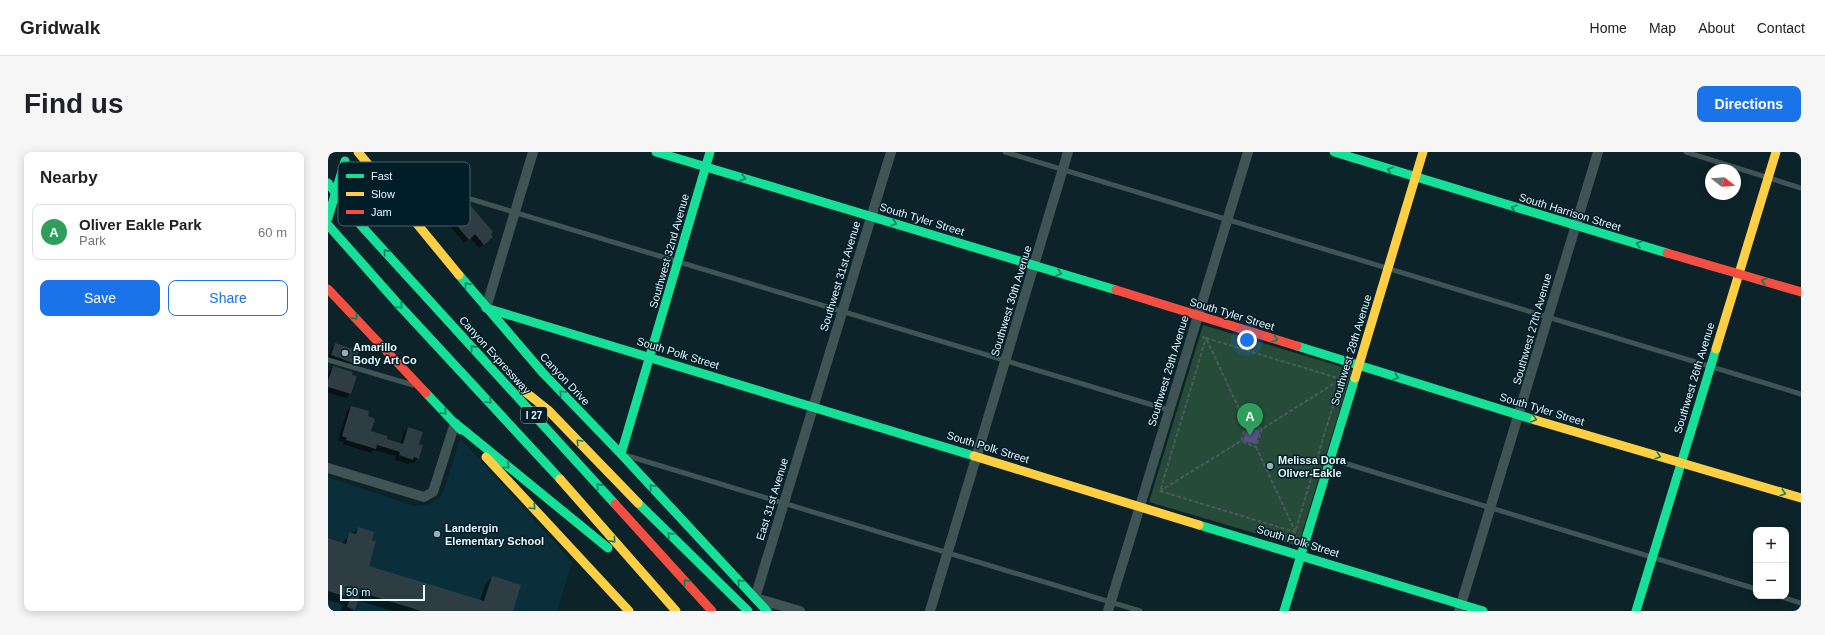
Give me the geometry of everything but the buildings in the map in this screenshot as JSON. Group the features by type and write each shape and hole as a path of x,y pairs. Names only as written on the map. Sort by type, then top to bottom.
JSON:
{"main road":[{"path":"345,162 348,152"},
{"name":"Canyon Drive","path":"358,152 366,162"},
{"name":"South Tyler Street","path":"656,152 1034,265 1519,415 1801,498"},
{"name":"Southwest 32nd Avenue","path":"621,454 710,152"},
{"name":"South Harrison Street","path":"1334,152 1575,226 1801,292"},
{"name":"Southwest 28th Avenue","path":"1284,611 1423,152"},
{"name":"Southwest 26th Avenue","path":"1636,611 1680,462 1740,274 1776,152"},
{"name":"Canyon Expressway","path":"328,183 338,196"},
{"path":"328,218 338,184"},
{"name":"I 27","path":"328,225 360,264 523,438 676,611"},
{"name":"Canyon Expressway","path":"361,226 712,611"},
{"name":"Canyon Drive","path":"418,226 486,308 543,373 621,454 766,611"},
{"path":"328,289 629,611"},
{"name":"South Polk Street","path":"486,308 1301,555 1460,608 1484,611"},
{"path":"484,360 548,410 644,509 748,611"},
{"path":"455,424 647,580"}],"street":[{"path":"486,308 533,152"},
{"name":"Southwest 31st Avenue","path":"812,407 891,152"},
{"name":"Southwest 30th Avenue","path":"930,611 1068,152"},
{"name":"Southwest 29th Avenue","path":"1110,607 1226,220 1248,152"},
{"name":"Southwest 27th Avenue","path":"1460,608 1598,152"},
{"name":"East 31st Avenue","path":"755,598 812,407"},
{"path":"328,468 424,497 433,492 455,424"},
{"path":"755,598 800,611"}],"lane":[{"path":"1004,152 1801,394"},
{"path":"1686,152 1801,188"},
{"path":"470,199 1169,410"},
{"path":"328,360 420,387"},
{"path":"621,454 948,552 1110,607 1140,611"},
{"path":"1330,458 1753,588"},
{"path":"1788,599 1801,603"}],"path":[{"path":"1206,338 1341,379"},
{"path":"1160,491 1240,441 1246,424 1206,338"},
{"path":"1160,491 1206,338"},
{"path":"1295,532 1256,447 1262,429 1341,379"},
{"path":"1295,532 1341,379"},
{"path":"1246,424 1262,429"},
{"path":"1240,441 1256,447"},
{"path":"1160,491 1295,532"}],"shaded area":[{"path":"1247,426 1260,430 1256,444 1243,441"},
{"name":"Landergin Elementary School","path":"460,438 572,562 557,611 328,611 328,477 414,506 430,504 441,496 444,490"}],"green space":[{"path":"1203,325 1352,370 1298,546 1149,502"}],"traffic: fast":[{"path":"656,152 1116,290"},
{"path":"621,454 710,152"},
{"path":"1334,152 1667,253"},
{"path":"328,183 338,196"},
{"path":"328,218 338,184"},
{"path":"328,225 399,305 560,479"},
{"path":"361,226 615,504"},
{"path":"459,275 543,373 621,454 767,611"},
{"path":"486,308 974,456"},
{"path":"1297,346 1535,420"},
{"path":"1636,611 1716,349"},
{"path":"1284,611 1355,378"},
{"path":"426,393 461,430"},
{"path":"455,423 608,548"},
{"path":"638,503 748,611"},
{"path":"1199,525 1483,611"}],"traffic: slow":[{"path":"358,152 366,162"},
{"path":"1355,378 1423,152"},
{"path":"1716,349 1776,152"},
{"path":"419,226 459,275"},
{"path":"523,390 548,410 638,503"},
{"path":"1535,420 1801,498"},
{"path":"974,456 1199,525"},
{"path":"486,457 629,611"},
{"path":"560,479 676,611"}],"traffic: jam":[{"path":"1667,253 1801,292"},
{"path":"328,289 426,393"},
{"path":"1116,290 1297,346"},
{"path":"615,504 712,611"}],"place":[{"name":"Amarillo Body Art Co","path":"345,353"},
{"name":"Oliver Eakle Park","path":"1250,436"},
{"name":"Melissa Dora Oliver-Eakle","path":"1270,466"},
{"name":"Landergin Elementary School","path":"437,534"}]}
